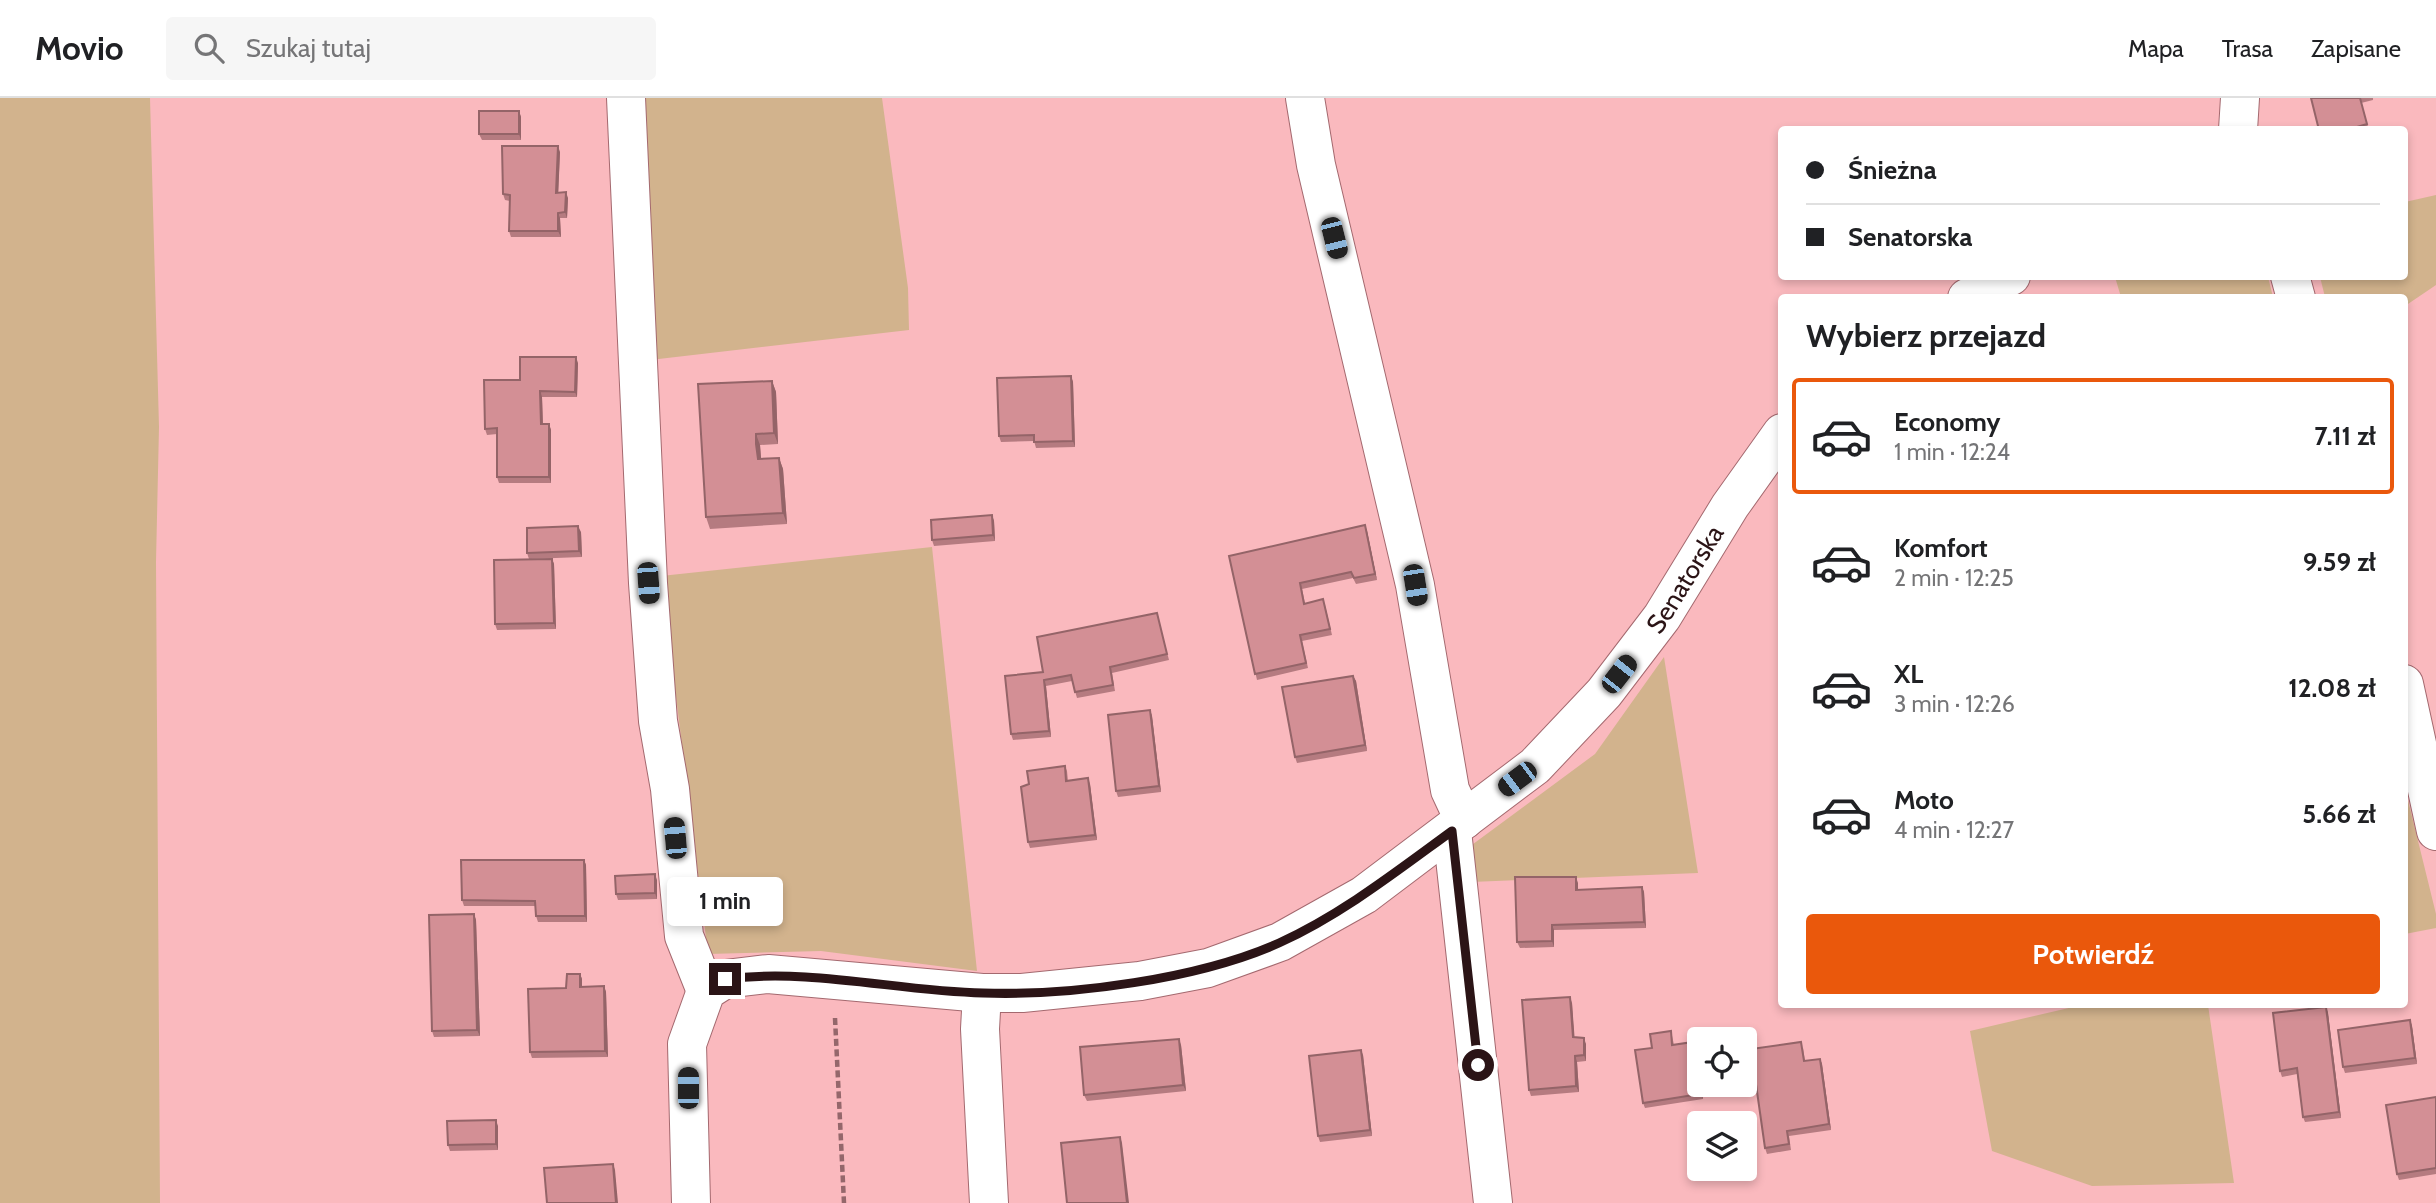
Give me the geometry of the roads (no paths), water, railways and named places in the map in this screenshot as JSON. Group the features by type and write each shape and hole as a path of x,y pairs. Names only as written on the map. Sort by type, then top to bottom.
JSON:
{"street":[{"path":"626,98 648,583 658,721 670,789 684,936 706,991 687,1044 691,1203"},
{"path":"1305,98 1316,165 1415,585 1458,826 1493,1203"},
{"path":"2238,126 2240,98"},
{"path":"1979,294 2010,284"},
{"name":"Senatorska","path":"706,991 725,979 768,974 982,993 1022,993 1140,981 1208,968 1280,942 1364,895 1535,766 1604,693 1662,617 1730,506 1778,439"},
{"path":"2408,702 2436,831"},
{"path":"982,993 982,1069 989,1203"}]}
